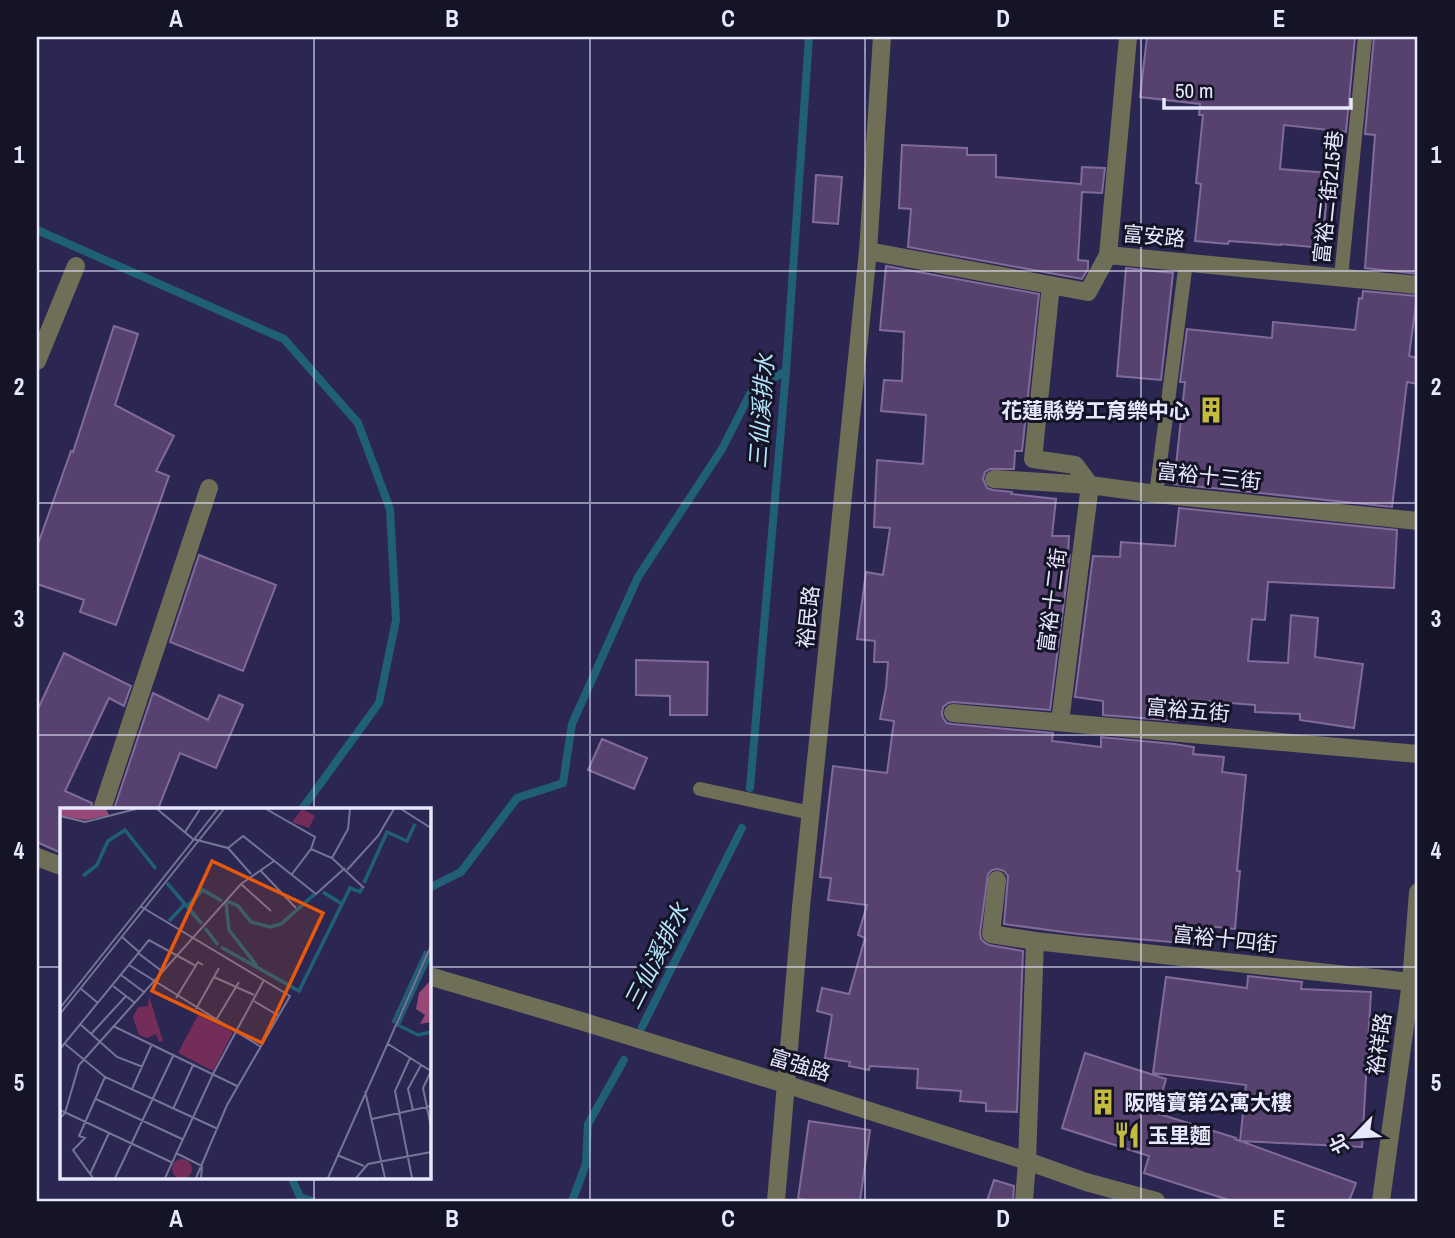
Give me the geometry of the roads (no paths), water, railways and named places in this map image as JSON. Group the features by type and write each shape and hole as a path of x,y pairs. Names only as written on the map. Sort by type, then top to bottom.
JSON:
{"street":[{"name":"裕民路","path":"776,1201 811,813 868,251 882,37"},
{"path":"1108,255 1128,37"},
{"name":"富安路","path":"868,251 1088,292 1108,255 1418,285"},
{"path":"37,361 76,266"},
{"path":"1051,285 1033,459 1075,465 1090,485"},
{"name":"富裕十三街","path":"994,480 1090,485 1418,521"},
{"name":"富裕十二街","path":"1060,722 1090,485"},
{"path":"102,808 209,488"},
{"name":"富裕五街","path":"953,713 1418,754"},
{"path":"37,857 60,866"},
{"name":"富裕十四街","path":"997,880 990,934 1411,982"},
{"name":"裕祥路","path":"1381,1201 1411,982 1418,892"},
{"path":"1024,1201 1035,941"},
{"name":"富強路","path":"430,976 594,1024 1086,1182 1156,1201"}],"lane":[{"name":"富裕二街215巷","path":"1341,277 1365,37"},
{"path":"1156,494 1186,262"},
{"path":"700,789 811,813"}],"waterway":[{"name":"三仙溪排水","path":"750,788 786,371 809,37"},
{"path":"37,230 284,339 358,423 390,509 396,620 379,703 303,808"},
{"path":"430,888 461,872 517,798 563,783 572,724 638,577 722,449 752,390 786,371"},
{"name":"三仙溪排水","path":"642,1027 742,828"},
{"name":"三仙溪排水","path":"572,1201 586,1164 588,1124 624,1060"},
{"path":"294,1178 300,1197 312,1201"}],"place":[{"name":"花蓮縣勞工育樂中心","path":"1211,410"},
{"name":"阪階寶第公寓大樓","path":"1103,1102"},
{"name":"玉里麵","path":"1127,1135"}]}
